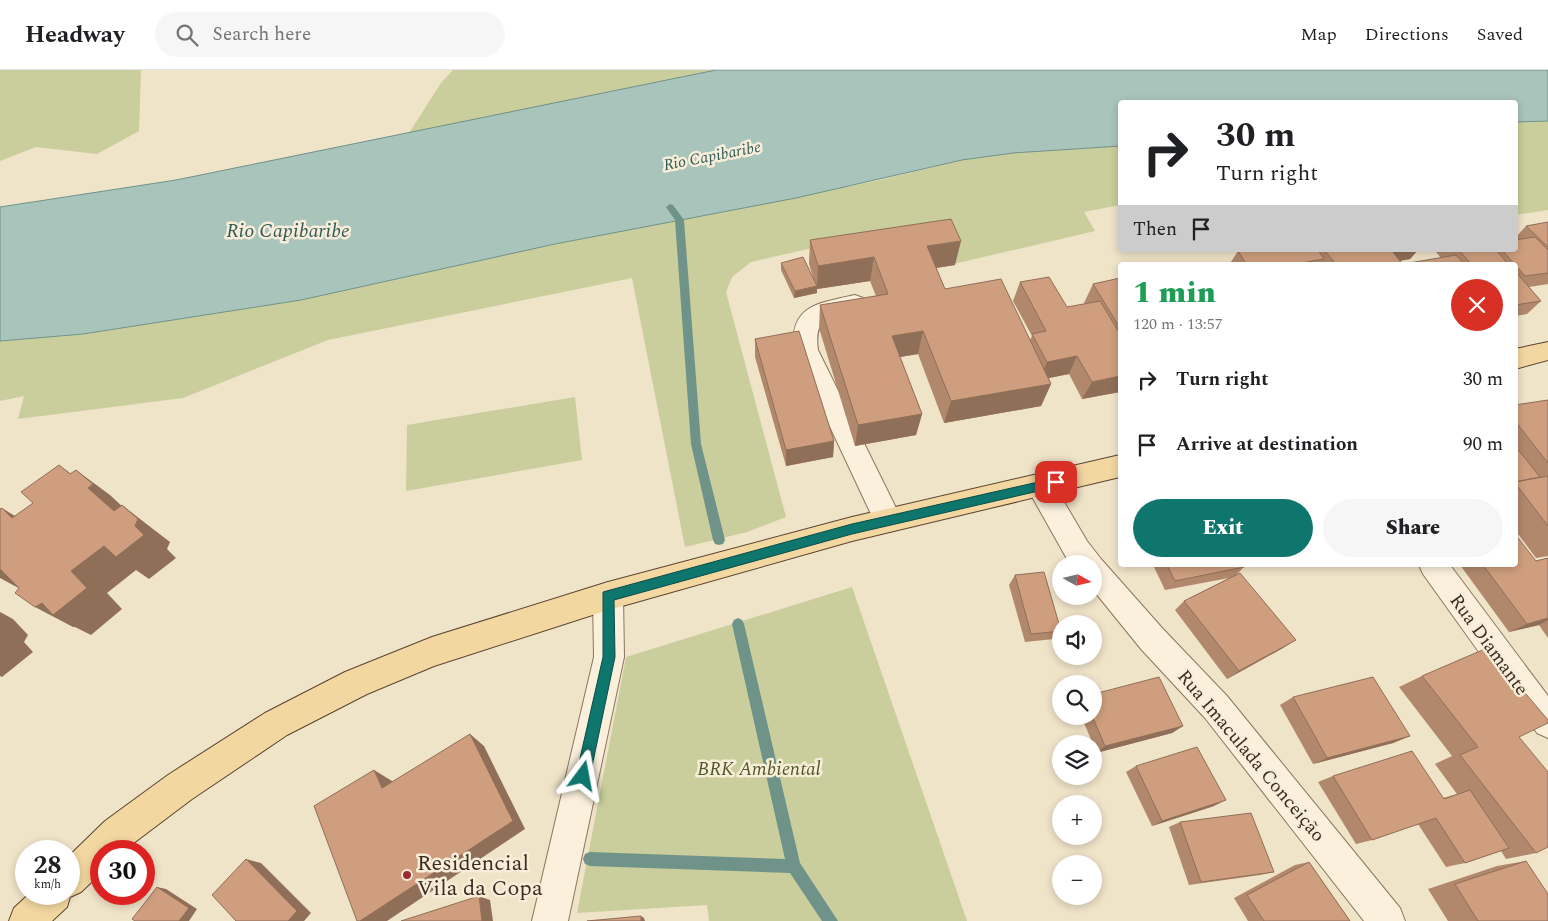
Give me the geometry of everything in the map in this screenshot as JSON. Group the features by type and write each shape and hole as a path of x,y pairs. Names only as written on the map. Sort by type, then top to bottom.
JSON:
{"main road":[{"path":"1518,358 1548,351"},
{"path":"80,869 118,833 180,786 276,724 356,683 432,652 608,596 888,520 1118,466"},
{"path":"27,921 43,905"}],"street":[{"path":"855,304 827,310 810,318 804,332 806,350 888,520"},
{"path":"1040,486 1081,555"},
{"name":"Rua Diamante","path":"1434,567 1548,722"},
{"name":"Rua Imaculada Conceição","path":"1102,579 1152,639 1216,707 1386,921"},
{"path":"550,921 609,657 608,596"}],"green space":[{"path":"0,70 141,70 139,131 97,154 36,147 0,161"},
{"path":"453,70 716,70 409,133 441,83"},
{"path":"1548,121 1548,210 1518,215 1518,122"},
{"path":"1118,146 1118,205 1084,212 1095,231 949,265 847,240 751,262 732,277 726,292 786,517 747,532 685,547 632,278 328,340 183,398 18,419 24,396 0,401 0,341 83,334 301,300 555,244 876,181 962,160 1013,153"},
{"path":"575,397 582,460 406,491 407,425"},
{"name":"BRK Ambiental","path":"852,587 967,921 709,921 707,905 577,913 626,657"}],"water":[{"name":"Rio Capibaribe","path":"716,70 1548,70 1548,121 1518,122 1518,100 1118,100 1118,146 1013,153 962,160 796,198 555,244 301,300 83,334 0,341 0,207 176,180"}],"building":[{"path":"951,219 961,241 927,246 945,289 1001,279 1051,384 951,401 923,331 892,336 922,414 858,425 820,305 888,294 874,257 818,266 810,240"},
{"path":"1548,222 1548,247 1526,226"},
{"path":"1535,237 1548,250 1548,273 1525,276 1518,268 1518,262 1513,262 1504,252 1518,252 1518,240"},
{"path":"1239,252 1319,252 1324,259 1307,262 1245,262"},
{"path":"1326,252 1393,252 1401,262 1334,262"},
{"path":"1461,252 1498,252 1506,262 1469,262"},
{"path":"1456,255 1462,262 1415,262"},
{"path":"803,257 817,286 795,291 781,263"},
{"path":"1518,274 1541,301 1518,305"},
{"path":"1049,277 1067,307 1100,301 1118,331 1118,376 1092,382 1077,356 1047,362 1032,334 1046,331 1020,282"},
{"path":"1118,278 1118,325 1093,284"},
{"path":"799,331 834,441 786,450 755,339"},
{"path":"1548,400 1548,463 1518,425 1518,405"},
{"path":"1518,450 1540,477 1518,481"},
{"path":"59,465 70,474 76,470 93,484 88,488 114,511 122,505 138,519 135,526 144,535 116,557 104,546 71,571 87,588 53,615 42,603 35,607 15,593 19,588 0,569 0,509 2,508 12,518 33,503 21,492"},
{"path":"1548,476 1548,526 1518,487 1518,481"},
{"path":"1518,538 1536,561 1548,558 1548,618 1527,624 1484,567 1518,567"},
{"path":"1168,567 1244,567 1175,581"},
{"path":"1044,572 1056,615 1052,615 1052,632 1031,634 1015,575"},
{"path":"1240,573 1296,640 1239,671 1184,601"},
{"path":"1487,648 1548,720 1548,723 1519,737 1548,772 1548,847 1536,853 1460,755 1478,747 1422,676"},
{"path":"1159,677 1183,726 1105,746 1102,735 1100,735 1096,725 1102,725 1102,692"},
{"path":"1373,677 1410,736 1327,758 1293,697"},
{"name":"Residencial Vila da Copa","path":"470,734 513,821 360,921 357,921 314,806 374,770 382,788"},
{"path":"1197,747 1226,800 1162,821 1136,766"},
{"path":"1412,751 1444,799 1470,790 1509,848 1465,863 1436,818 1372,840 1333,776"},
{"path":"1251,813 1274,872 1201,882 1180,822"},
{"path":"246,859 297,911 288,921 236,921 212,895"},
{"path":"1526,861 1548,894 1548,921 1478,921 1455,884"},
{"path":"1309,862 1350,921 1264,921 1247,895"},
{"path":"157,887 189,908 179,921 135,921 132,919 143,905 155,905 155,890"},
{"path":"479,896 482,921 401,921"},
{"path":"641,916 641,921 587,921"}],"waterway":[{"path":"670,207 679,220 696,444 719,540"},
{"path":"738,624 794,866"},
{"path":"590,859 794,866"},
{"path":"794,866 831,921"}],"place":[{"name":"Residencial Vila da Copa","path":"407,875"}],"route":[{"path":"583,776 609,657 610,625 608,596 852,529 1056,482"}]}
